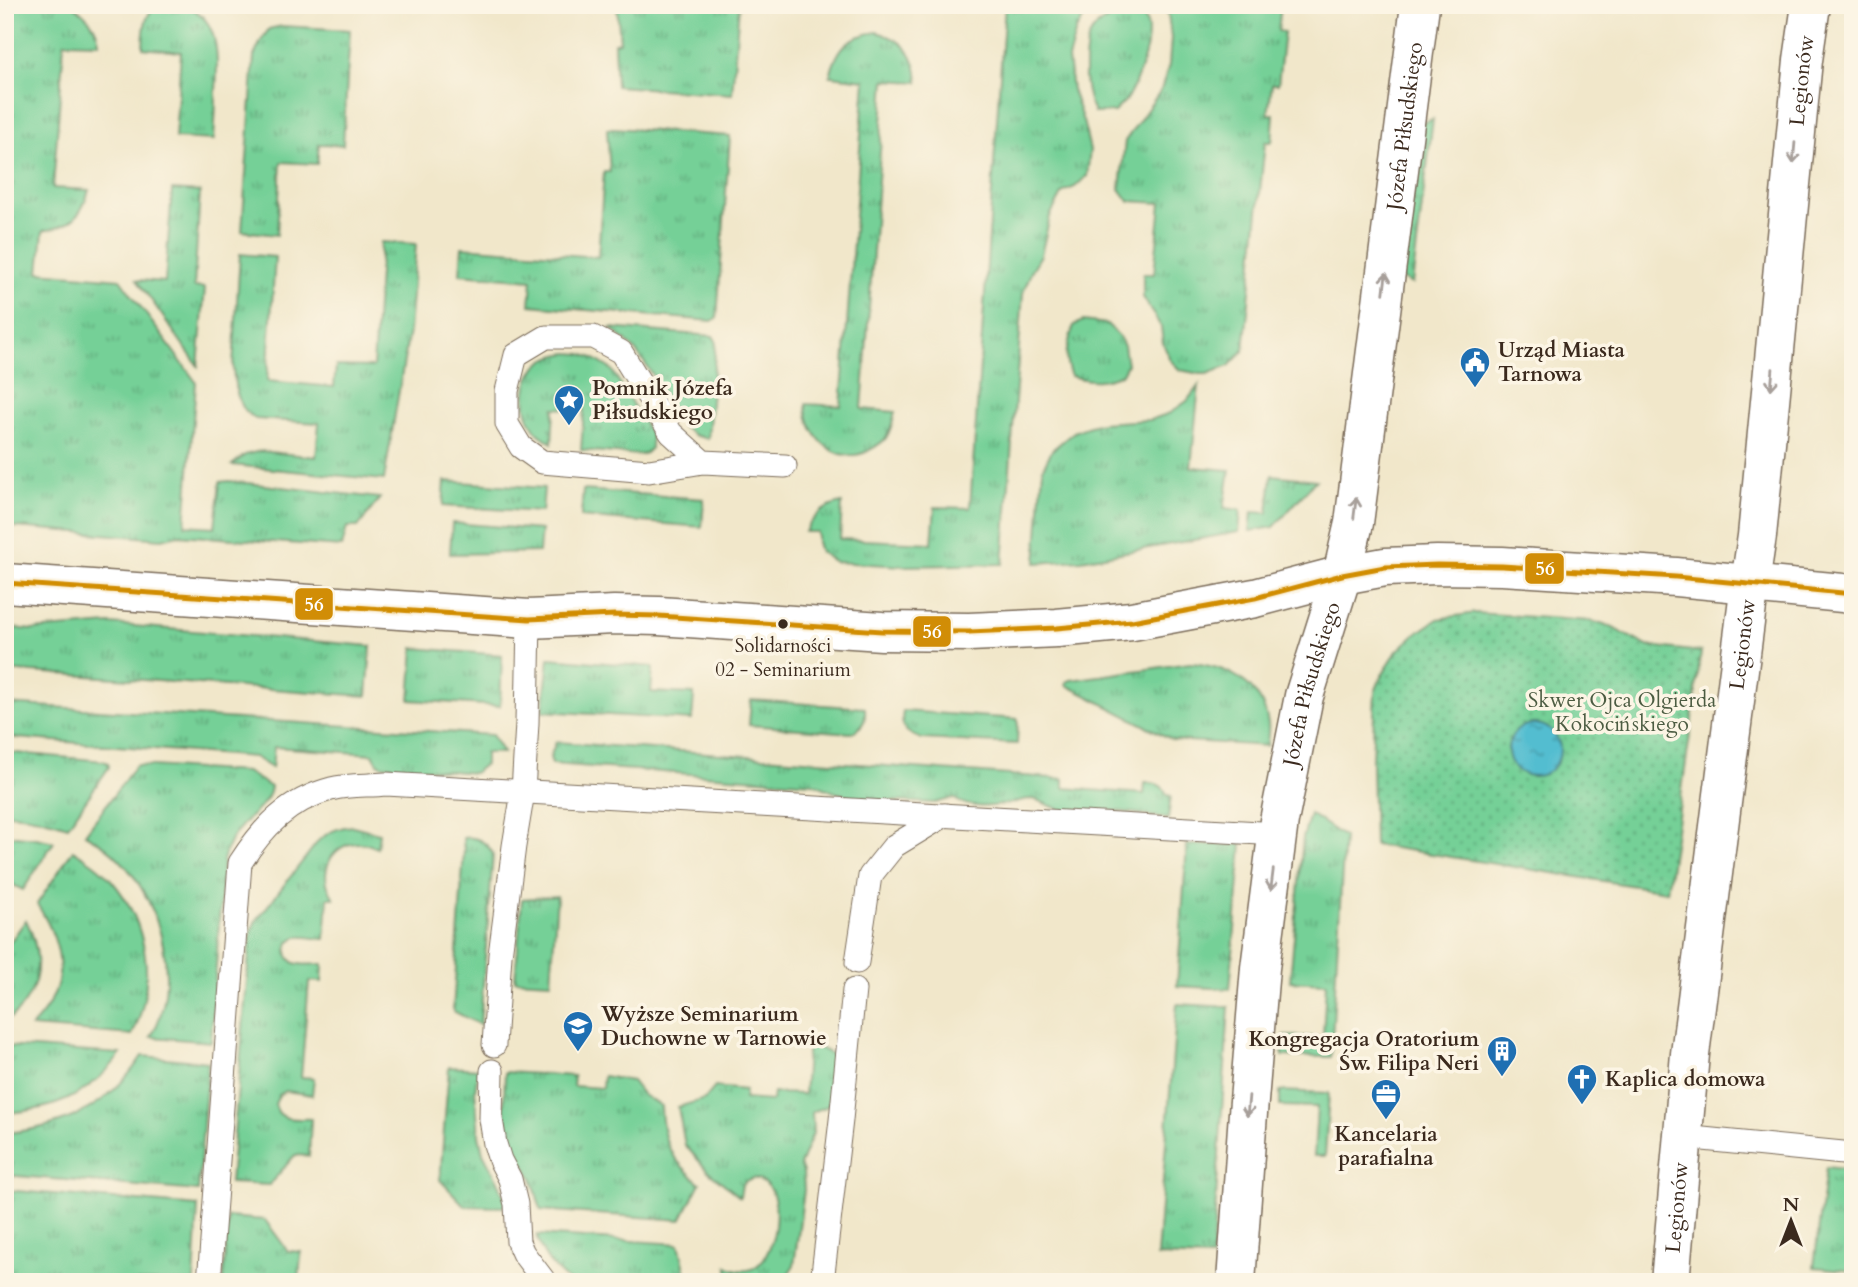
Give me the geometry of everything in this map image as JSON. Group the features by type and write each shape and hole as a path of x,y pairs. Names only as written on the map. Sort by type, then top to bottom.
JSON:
{"street":[{"name":"Józefa Piłsudskiego","path":"1236,1282 1258,995 1278,834 1304,696 1342,575 1355,510 1420,5"},
{"name":"Legionów","path":"1670,1282 1690,1054 1757,536 1801,74 1811,5"},
{"path":"5,583 529,620 614,615 659,616 882,631 969,632 1132,621 1255,598 1342,575 1385,567 1502,566 1750,583 1853,594"}],"lane":[{"path":"703,462 671,433 621,352 593,337 547,337 516,355 507,391 507,424 521,447 542,462 649,471 703,462 785,466"},
{"path":"494,1045 500,955 523,792 529,620"},
{"path":"209,1282 240,863 271,822 295,803 333,788 386,784 1278,834"},
{"path":"857,962 870,876 894,846 945,815"},
{"path":"822,1282 854,990"},
{"path":"492,1071 491,1119 495,1144 510,1179 516,1204 518,1242 545,1282"},
{"path":"1683,1137 1853,1154"}],"green space":[{"path":"5,5 73,5 87,17 96,31 99,43 64,42 53,188 89,190 83,207 74,219 43,231 39,272 120,279 196,382 185,525 215,527 220,482 380,498 358,527 347,527 342,547 178,535 162,539 5,526"},
{"path":"156,5 189,7 207,22 212,32 217,55 214,140 175,138 181,52 143,48 146,20"},
{"path":"617,5 739,5 732,94 616,86 614,43 620,42"},
{"path":"1005,5 1096,5 1089,10 1076,30 1068,59 1072,90 1090,150 1087,176 1075,187 1063,192 1050,216 1041,255 1023,293 1003,564 904,566 835,562 820,552 817,532 805,532 824,509 842,503 840,539 932,543 935,507 970,508"},
{"path":"1160,5 1281,5 1278,31 1284,32 1278,84 1272,84 1268,114 1274,114 1272,142 1265,142 1244,350 1229,366 1207,374 1180,370 1170,360 1163,343 1161,327 1143,297 1143,274 1154,274 1161,203 1129,201 1120,189 1125,141 1161,90 1169,65 1171,38 1168,14"},
{"path":"1130,11 1143,16 1147,25 1148,35 1140,71 1126,100 1114,112 1094,113 1087,95 1085,77 1089,37 1102,22"},
{"path":"282,26 350,30 343,145 319,144 317,164 281,162 277,235 242,231 254,56 269,29"},
{"path":"877,32 894,39 907,49 915,63 918,82 885,80 862,409 895,412 889,432 882,442 868,451 845,455 834,451 817,437 807,416 806,404 841,406 865,80 830,76 836,58 845,45 858,37"},
{"path":"1433,119 1412,284 1400,278 1419,124"},
{"path":"607,129 730,136 717,318 712,321 530,305 532,280 460,274 462,247 598,257 604,172 610,172"},
{"path":"172,190 200,192 194,287 205,288 198,366 137,280 165,282"},
{"path":"381,242 416,244 409,331 384,480 232,465 245,455 260,451 316,457 319,423 256,419 241,404 233,367 240,254 275,257 267,381 334,387 336,366 373,367"},
{"path":"1083,321 1107,324 1118,335 1124,346 1127,364 1122,374 1097,380 1071,376 1066,356 1068,345 1074,325"},
{"path":"610,328 713,336 716,341 708,439 694,435 684,428 643,360"},
{"path":"569,353 593,358 612,370 651,435 651,448 646,453 640,455 581,450 584,410 554,408 552,443 538,433 528,416 526,406 530,377 546,359"},
{"path":"1199,385 1191,467 1230,470 1224,508 1241,510 1239,532 1081,560 1036,563 1043,468 1052,450 1074,432 1087,427 1101,423 1150,420 1170,413 1187,401"},
{"path":"1272,475 1316,480 1274,527 1250,531 1252,512 1268,513"},
{"path":"445,481 544,488 542,512 443,506"},
{"path":"583,490 704,499 702,527 581,517"},
{"path":"452,523 541,530 539,552 450,554"},
{"name":"Skwer Ojca Olgierda Kokocińskiego","path":"1475,613 1590,621 1611,627 1647,646 1701,652 1667,891 1374,845 1372,761 1375,692 1397,651 1438,619","holes":["1532,724 1548,728 1534,776 1528,775 1515,767 1508,747"]},
{"path":"110,624 371,646 367,696 5,670 5,627 32,630"},
{"path":"414,648 502,655 500,706 410,700"},
{"path":"549,658 653,667 651,692 694,694 692,720 543,711"},
{"path":"1190,663 1217,668 1241,679 1250,687 1264,710 1268,727 1267,746 1173,740 1066,685 1066,682 1071,680"},
{"path":"751,700 865,708 865,717 861,726 851,733 749,725"},
{"path":"5,704 492,735 503,753 485,753 485,764 474,773 382,765 373,754 274,747 272,768 254,757 5,737"},
{"path":"903,711 1018,719 1017,744 922,739 905,730 902,722"},
{"path":"556,742 1064,779 1064,788 1144,794 1145,783 1152,783 1161,786 1167,795 1171,796 1168,819 1116,811 1072,812 1031,799 995,806 966,804 953,798 935,803 865,800 813,783 552,764 550,757"},
{"path":"5,752 104,761 109,767 68,826 29,816 5,814"},
{"path":"136,765 246,772 271,787 265,802 234,835 223,861 211,1042 151,1037 160,1016 165,993 163,944 156,921 135,878 112,852 85,834"},
{"path":"1310,814 1344,837 1331,1057 1282,1056 1283,1036 1323,1037 1326,983 1290,981 1303,838"},
{"path":"353,826 379,833 377,848 364,843 352,843 334,854 326,874 334,898 328,898 325,939 297,937 290,942 287,950 291,961 295,963 323,964 322,982 309,981 301,1077 314,1078 312,1095 286,1091 279,1095 275,1104 284,1117 311,1119 309,1156 295,1155 269,1185 230,1183 251,931 320,839 335,830"},
{"path":"5,835 54,842 23,890 5,881"},
{"path":"463,838 481,841 493,854 480,1025 453,1011"},
{"path":"1242,844 1230,989 1177,986 1187,845"},
{"path":"73,850 112,881 134,916 141,935 146,975 140,1016 132,1035 31,1027 53,997 60,967 54,936 37,904"},
{"path":"557,896 551,982 515,980 522,899"},
{"path":"26,920 36,950 35,981 24,1004 5,1021 5,949"},
{"path":"1177,1004 1229,1007 1212,1258 1157,1256"},
{"path":"808,1042 835,1056 828,1106 812,1112 813,1133 800,1165 804,1190 794,1265 780,1282 734,1282 727,1266 741,1270 752,1269 768,1252 775,1227 774,1197 768,1186 759,1179 753,1179 742,1184 740,1197 707,1170 685,1145 678,1107 705,1099 715,1087 745,1090 744,1099 772,1101 773,1093 804,1094"},
{"path":"5,1046 121,1054 97,1080 70,1098 41,1108 5,1113"},
{"path":"142,1056 208,1062 198,1191 5,1175 5,1133 47,1126 83,1112 115,1089"},
{"path":"449,1067 478,1069 475,1091 479,1135 483,1153 506,1203 503,1207 465,1206 440,1180"},
{"path":"505,1072 574,1076 573,1086 602,1088 603,1076 632,1081 643,1095 661,1106 663,1131 670,1150 700,1183 681,1220 541,1210 532,1178 511,1141 504,1107"},
{"path":"1280,1091 1329,1093 1325,1156 1314,1156 1317,1107 1280,1106"},
{"path":"1826,1167 1853,1170 1853,1271 1814,1267"},
{"path":"5,1190 198,1206 194,1282 5,1282"},
{"path":"228,1217 265,1220 288,1251 301,1252 299,1282 223,1282"},
{"path":"537,1235 679,1244 688,1282 570,1282 549,1261"}],"water":[{"path":"1534,724 1544,726 1552,732 1558,740 1558,760 1552,768 1544,774 1534,776 1524,774 1516,768 1510,760 1508,750 1510,740 1516,732 1524,726"}],"transit line":[{"name":"56","path":"5,583 529,619 659,616 882,631 969,632 1132,621 1255,598 1342,575 1385,567 1502,566 1676,577 1853,594"}],"place":[{"name":"Urząd Miasta Tarnowa","path":"1475,389"},
{"name":"Pomnik Józefa Piłsudskiego","path":"569,427"},
{"name":"Solidarności 02 - Seminarium","path":"783,624"},
{"name":"Wyższe Seminarium Duchowne w Tarnowie","path":"578,1053"},
{"name":"Kongregacja Oratorium Św. Filipa Neri","path":"1502,1078"},
{"name":"Kaplica domowa","path":"1582,1106"},
{"name":"Kancelaria parafialna","path":"1386,1121"}]}
